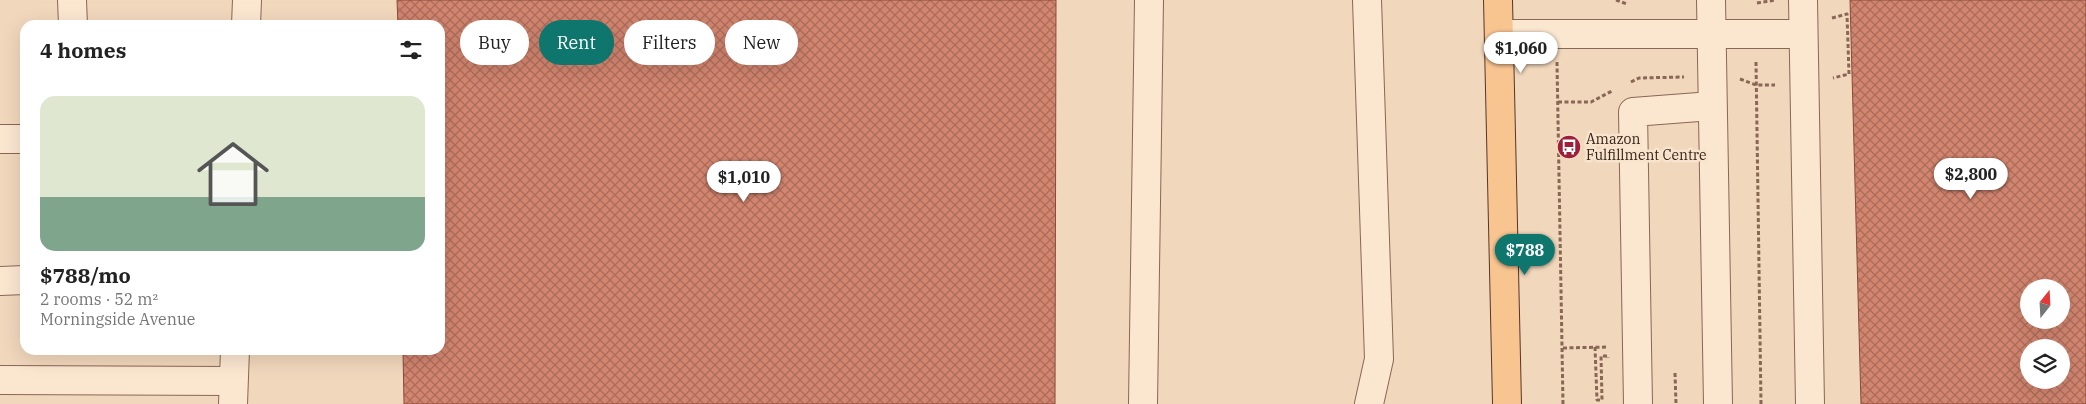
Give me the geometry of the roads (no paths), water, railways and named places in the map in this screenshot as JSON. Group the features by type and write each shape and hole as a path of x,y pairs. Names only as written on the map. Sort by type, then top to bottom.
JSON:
{"main road":[{"path":"1498,0 1507,404"}],"lane":[{"path":"72,0 72,20"},
{"path":"246,20 247,0"},
{"path":"1143,404 1149,0"},
{"path":"1367,0 1379,359 1369,404"},
{"path":"1711,0 1718,404"},
{"path":"1803,0 1810,404"},
{"path":"1499,34 1804,34"},
{"path":"1638,404 1633,112 1712,106"},
{"path":"0,139 20,139"},
{"path":"0,280 20,280"},
{"path":"0,380 233,393 235,355"}],"place":[{"name":"Amazon Fulfillment Centre","path":"1569,147"}]}
